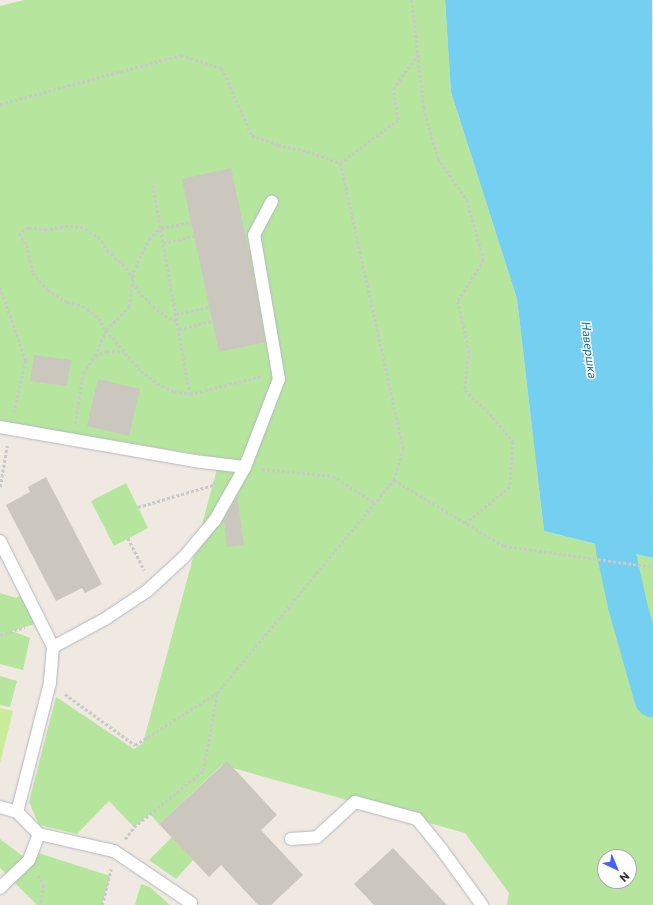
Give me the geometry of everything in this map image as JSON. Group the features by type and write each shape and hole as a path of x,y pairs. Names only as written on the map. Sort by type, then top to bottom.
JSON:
{"lane":[{"path":"53,647 105,619 153,586 184,557 215,520 242,472 279,380 254,235 272,202"},
{"path":"5,428 194,461 242,472"},
{"path":"0,541 53,647 50,683 17,812"},
{"path":"291,839 317,837 356,802 417,819 442,850 482,905"},
{"path":"0,807 17,812 39,834 114,850 191,903 191,905"},
{"path":"0,888 29,860 39,834"}],"path":[{"path":"412,0 424,108 438,158 467,200 484,260 458,301 469,351 465,390 493,417 513,442 510,487 466,523"},
{"path":"340,163 398,120 393,89 419,53"},
{"path":"0,104 181,55 222,68 252,136 278,145 307,151 340,163"},
{"path":"50,683 135,745 217,693 394,480 403,449 340,163"},
{"path":"153,184 190,394"},
{"path":"72,439 83,373 95,356 106,330 129,307 133,272 143,250 152,235 161,228 191,222"},
{"path":"177,320 169,318 153,306 132,281 124,266 108,252 100,239 83,228 68,226 47,230 29,228 19,233 27,245 34,273 48,290 67,302 83,306 99,318 106,330 141,371 162,386 174,391 190,394 278,372"},
{"path":"163,243 194,236"},
{"path":"0,288 26,361 5,428 0,486"},
{"path":"176,314 209,307"},
{"path":"179,329 212,322"},
{"path":"95,356 107,351 125,352"},
{"path":"138,507 242,472 333,476 375,503"},
{"path":"394,480 504,546 653,567"},
{"path":"128,538 153,586"},
{"path":"0,634 41,622"},
{"path":"102,905 110,876 114,850 134,827 203,771 217,693"},
{"path":"29,860 44,885 41,905"}],"green space":[{"path":"24,0 445,0 451,92 517,299 544,531 653,557 653,905 507,905 509,893 465,833 222,765 159,824 150,814 134,827 109,801 77,834 39,825 29,802 56,697 134,749 143,743 220,458 0,422 0,6"},
{"path":"126,483 148,528 114,546 91,501"},
{"path":"0,593 16,598 26,593 41,622 12,631 30,638 23,670 0,664"},
{"path":"0,676 17,681 10,707 0,705"},
{"path":"0,708 13,711 0,763"},
{"path":"172,837 193,860 176,879 149,860"},
{"path":"0,839 28,860 32,851 110,876 102,904 105,905 37,905 0,868"},
{"path":"141,884 150,887 170,905 135,905"}],"water":[{"path":"445,0 652,0 653,557 544,531 517,299 451,92"}],"building":[{"path":"231,168 251,262 265,342 219,352 182,179"},
{"path":"34,355 71,360 67,386 30,381"},
{"path":"98,379 140,389 129,436 87,426"},
{"path":"46,477 102,584 85,593 82,588 56,601 6,505 30,492 28,487"},
{"path":"237,496 244,545 227,547 224,520"},
{"path":"227,761 277,815 261,830 303,875 271,905 258,905 221,865 209,877 159,824"},
{"path":"393,848 447,905 374,905 354,884"}],"waterway":[{"name":"Навершка","path":"608,495 615,549 627,605 653,697"}]}
